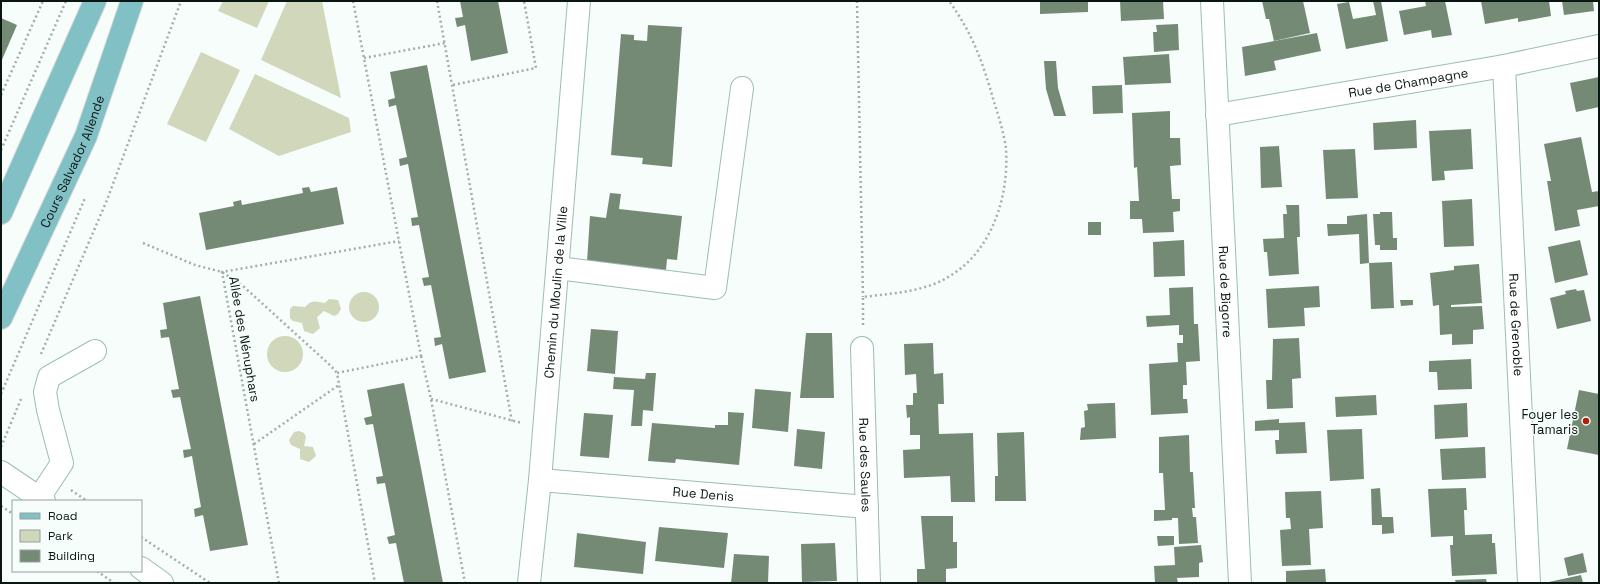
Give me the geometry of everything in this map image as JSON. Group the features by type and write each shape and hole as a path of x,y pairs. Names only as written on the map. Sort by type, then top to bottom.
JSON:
{"main road":[{"path":"1,213 95,1"},
{"name":"Cours Salvador Allende","path":"1,318 86,136 132,1"}],"street":[{"name":"Chemin du Moulin de la Ville","path":"529,583 540,480 579,1"},
{"name":"Rue de Bigorre","path":"1212,1 1240,583"},
{"name":"Rue de Champagne","path":"1217,115 1504,66 1599,46"},
{"name":"Rue de Grenoble","path":"1504,66 1529,583"},
{"path":"558,268 714,288 742,88"},
{"name":"Rue des Saules","path":"862,348 869,583"},
{"path":"1,472 41,499 62,463 48,410 45,392 49,376 95,351"},
{"name":"Rue Denis","path":"540,480 867,507"},
{"path":"142,569 162,583"}],"path":[{"path":"1,95 43,1"},
{"path":"1,150 66,1"},
{"path":"38,360 107,200 181,1"},
{"path":"353,1 398,241 431,399 465,583"},
{"path":"437,1 512,422"},
{"path":"453,85 536,68 524,1"},
{"path":"857,1 863,297 862,348"},
{"path":"863,297 906,292 935,284 953,274 971,261 984,243 996,221 1006,172 1006,148 999,118 978,52 964,23 949,1"},
{"path":"364,58 445,43"},
{"name":"Allée des Nénuphars","path":"279,583 222,272 398,241"},
{"path":"143,243 195,265 222,272 243,286 332,366 337,373 375,583"},
{"path":"337,373 421,356"},
{"path":"254,444 339,385"},
{"path":"1,447 23,396"},
{"path":"431,399 512,422 544,426"},
{"path":"1,506 12,513"},
{"path":"142,537 210,583"},
{"path":"98,572 114,583"}],"green space":[{"path":"223,1 269,1 257,28 218,11"},
{"path":"287,1 322,1 341,98 261,60"},
{"path":"201,52 240,70 206,142 167,124"},
{"path":"255,74 349,118 351,132 279,156 229,129"},
{"path":"364,292 375,296 379,307 375,318 364,322 353,318 349,307 353,296"},
{"path":"329,299 338,300 341,309 338,314 334,316 324,311 317,317 320,328 313,334 304,331 302,323 293,321 290,318 290,309 293,306 305,307 312,302 325,303"},
{"path":"285,336 295,339 300,344 303,354 300,364 295,369 285,372 275,369 270,364 267,354 270,344 275,339"},
{"path":"299,431 304,433 306,437 304,446 313,447 316,456 309,462 300,459 300,449 291,445 289,440 294,432"}],"building":[{"path":"460,1 498,1 508,53 471,61 465,25 457,27 455,18 463,17"},
{"path":"1040,1 1088,1 1088,12 1040,14"},
{"path":"1120,1 1163,1 1164,19 1121,21"},
{"path":"1262,1 1303,1 1310,33 1274,41 1269,19 1266,19"},
{"path":"1373,1 1381,1 1388,41 1346,49 1337,4 1349,2 1353,19 1376,15"},
{"path":"1425,1 1445,1 1452,35 1432,38 1431,30 1404,35 1399,11 1426,6"},
{"path":"1481,1 1549,1 1551,16 1518,22 1518,18 1485,24"},
{"path":"1562,1 1593,1 1594,11 1564,15"},
{"path":"1,18 17,25 1,62"},
{"path":"1178,24 1179,50 1154,52 1153,32 1157,32 1156,25"},
{"path":"648,25 682,27 672,167 642,164 643,158 611,155 621,34 634,35 634,40 647,41"},
{"path":"1317,33 1321,51 1274,61 1276,70 1245,76 1242,47"},
{"path":"1169,54 1171,83 1125,85 1123,57"},
{"path":"1044,61 1056,61 1058,88 1066,116 1054,116 1046,89"},
{"path":"427,65 486,372 449,379 442,344 435,346 434,338 441,337 431,285 424,286 422,278 429,277 419,225 412,226 411,218 418,217 408,164 400,166 399,159 407,157 396,105 389,107 388,100 395,98 390,72"},
{"path":"1599,77 1599,107 1576,112 1570,83"},
{"path":"1122,85 1123,113 1093,114 1092,86"},
{"path":"1170,111 1170,138 1180,138 1181,165 1170,166 1172,199 1180,199 1180,211 1173,212 1174,232 1143,233 1142,219 1130,219 1130,201 1139,201 1137,167 1134,168 1132,113"},
{"path":"1416,120 1417,148 1374,150 1373,123"},
{"path":"1471,129 1473,169 1444,171 1445,180 1432,181 1429,131"},
{"path":"1581,137 1592,192 1599,191 1599,206 1577,210 1580,226 1555,231 1547,181 1551,181 1544,144"},
{"path":"1279,146 1282,187 1261,188 1260,147"},
{"path":"1355,149 1358,198 1326,199 1323,150"},
{"path":"309,187 311,192 337,187 344,224 206,250 199,213 234,206 233,202 241,200 242,205 303,193 302,188"},
{"path":"610,193 621,194 619,209 682,216 677,260 667,259 666,270 587,262 590,216 606,218"},
{"path":"1472,199 1474,246 1444,247 1442,201"},
{"path":"1286,205 1299,205 1300,237 1297,237 1299,274 1269,276 1267,252 1264,252 1263,239 1284,238 1283,214 1287,214"},
{"path":"1380,212 1392,212 1393,238 1397,238 1397,250 1380,250 1380,245 1375,245 1373,214 1380,214"},
{"path":"1367,214 1369,263 1360,264 1359,234 1328,236 1327,224 1347,224 1347,216"},
{"path":"1088,222 1101,222 1101,235 1088,235"},
{"path":"1184,240 1185,276 1154,277 1153,242"},
{"path":"1580,240 1588,275 1555,283 1548,247"},
{"path":"1392,262 1394,308 1371,309 1369,263"},
{"path":"1479,264 1482,303 1451,305 1451,307 1482,306 1484,329 1473,330 1473,344 1452,345 1452,334 1440,335 1439,305 1433,306 1430,273 1454,270 1454,266"},
{"path":"1319,286 1320,307 1304,308 1305,326 1268,328 1266,289"},
{"path":"1193,287 1194,324 1198,324 1200,361 1186,362 1187,385 1183,385 1183,399 1187,399 1188,413 1151,415 1149,364 1178,362 1177,343 1183,343 1183,335 1179,335 1179,325 1147,327 1146,316 1170,315 1169,288"},
{"path":"1576,289 1577,291 1584,290 1591,321 1557,329 1550,298 1566,294 1565,291"},
{"path":"200,296 248,545 210,551 203,515 195,517 194,509 201,507 192,456 184,458 183,450 191,449 180,397 173,398 171,390 179,389 169,337 161,338 160,330 167,329 163,303"},
{"path":"1400,300 1413,300 1413,305 1401,306"},
{"path":"591,329 618,331 615,374 587,371"},
{"path":"806,333 832,333 834,398 800,398"},
{"path":"1299,338 1301,378 1292,379 1293,408 1267,409 1266,380 1272,380 1273,339"},
{"path":"933,343 934,374 943,373 944,404 938,404 939,434 973,433 975,502 951,502 950,476 904,478 903,450 920,449 920,435 910,435 910,417 907,418 906,405 913,405 913,393 917,393 916,374 905,375 904,344"},
{"path":"1471,359 1472,389 1438,390 1437,372 1429,372 1429,361"},
{"path":"646,373 656,373 653,411 643,410 642,426 631,426 634,390 613,389 614,377 645,379"},
{"path":"404,383 443,583 404,583 396,543 389,544 387,537 395,535 385,483 377,484 376,477 383,476 373,424 366,425 364,418 372,416 367,390"},
{"path":"755,389 791,392 788,432 752,428"},
{"name":"Foyer les Tamaris","path":"1579,390 1599,394 1599,455 1567,449"},
{"path":"1376,395 1377,415 1336,417 1335,397"},
{"path":"1115,403 1116,438 1080,440 1081,428 1085,427 1084,411 1088,410 1087,404"},
{"path":"1467,403 1468,437 1435,439 1434,405"},
{"path":"728,412 744,413 739,465 676,459 675,463 648,461 652,423 715,428 715,425 728,425"},
{"path":"584,413 613,415 609,458 580,456"},
{"path":"1279,419 1279,423 1305,422 1307,453 1276,454 1275,440 1279,440 1279,430 1255,431 1255,421"},
{"path":"797,429 825,432 822,469 794,466"},
{"path":"1362,429 1364,479 1330,481 1327,430"},
{"path":"1024,432 1026,501 995,501 995,476 998,476 997,433"},
{"path":"1189,435 1190,472 1193,472 1195,508 1192,508 1193,517 1196,517 1198,543 1179,544 1178,518 1172,518 1172,520 1154,521 1154,510 1165,510 1163,473 1159,473 1159,437"},
{"path":"1485,447 1486,478 1442,480 1440,449"},
{"path":"1380,488 1382,517 1393,517 1394,533 1382,534 1382,525 1372,525 1371,489"},
{"path":"1466,488 1467,510 1464,510 1465,535 1492,534 1492,543 1495,543 1497,574 1452,576 1450,545 1453,545 1453,536 1431,537 1428,489"},
{"path":"1321,491 1323,528 1309,529 1311,565 1282,566 1280,530 1291,529 1290,518 1286,518 1285,492"},
{"path":"921,516 953,516 953,542 957,542 957,568 946,569 946,583 917,583 917,569 925,569"},
{"path":"659,527 728,533 724,568 655,561"},
{"path":"577,533 646,542 643,574 574,567"},
{"path":"1157,536 1174,536 1174,545 1158,546"},
{"path":"835,543 837,581 802,582 801,544"},
{"path":"1201,545 1203,562 1199,563 1199,577 1177,578 1178,583 1155,583 1154,566 1175,565 1174,547"},
{"path":"1583,553 1587,572 1568,576 1564,558"},
{"path":"734,554 769,556 768,583 731,583"},
{"path":"1325,569 1326,583 1286,583 1286,571"},
{"path":"1581,575 1583,583 1549,583 1549,582"},
{"path":"1486,579 1487,583 1456,583 1455,580"}],"place":[{"name":"Foyer les Tamaris","path":"1586,421"}]}
